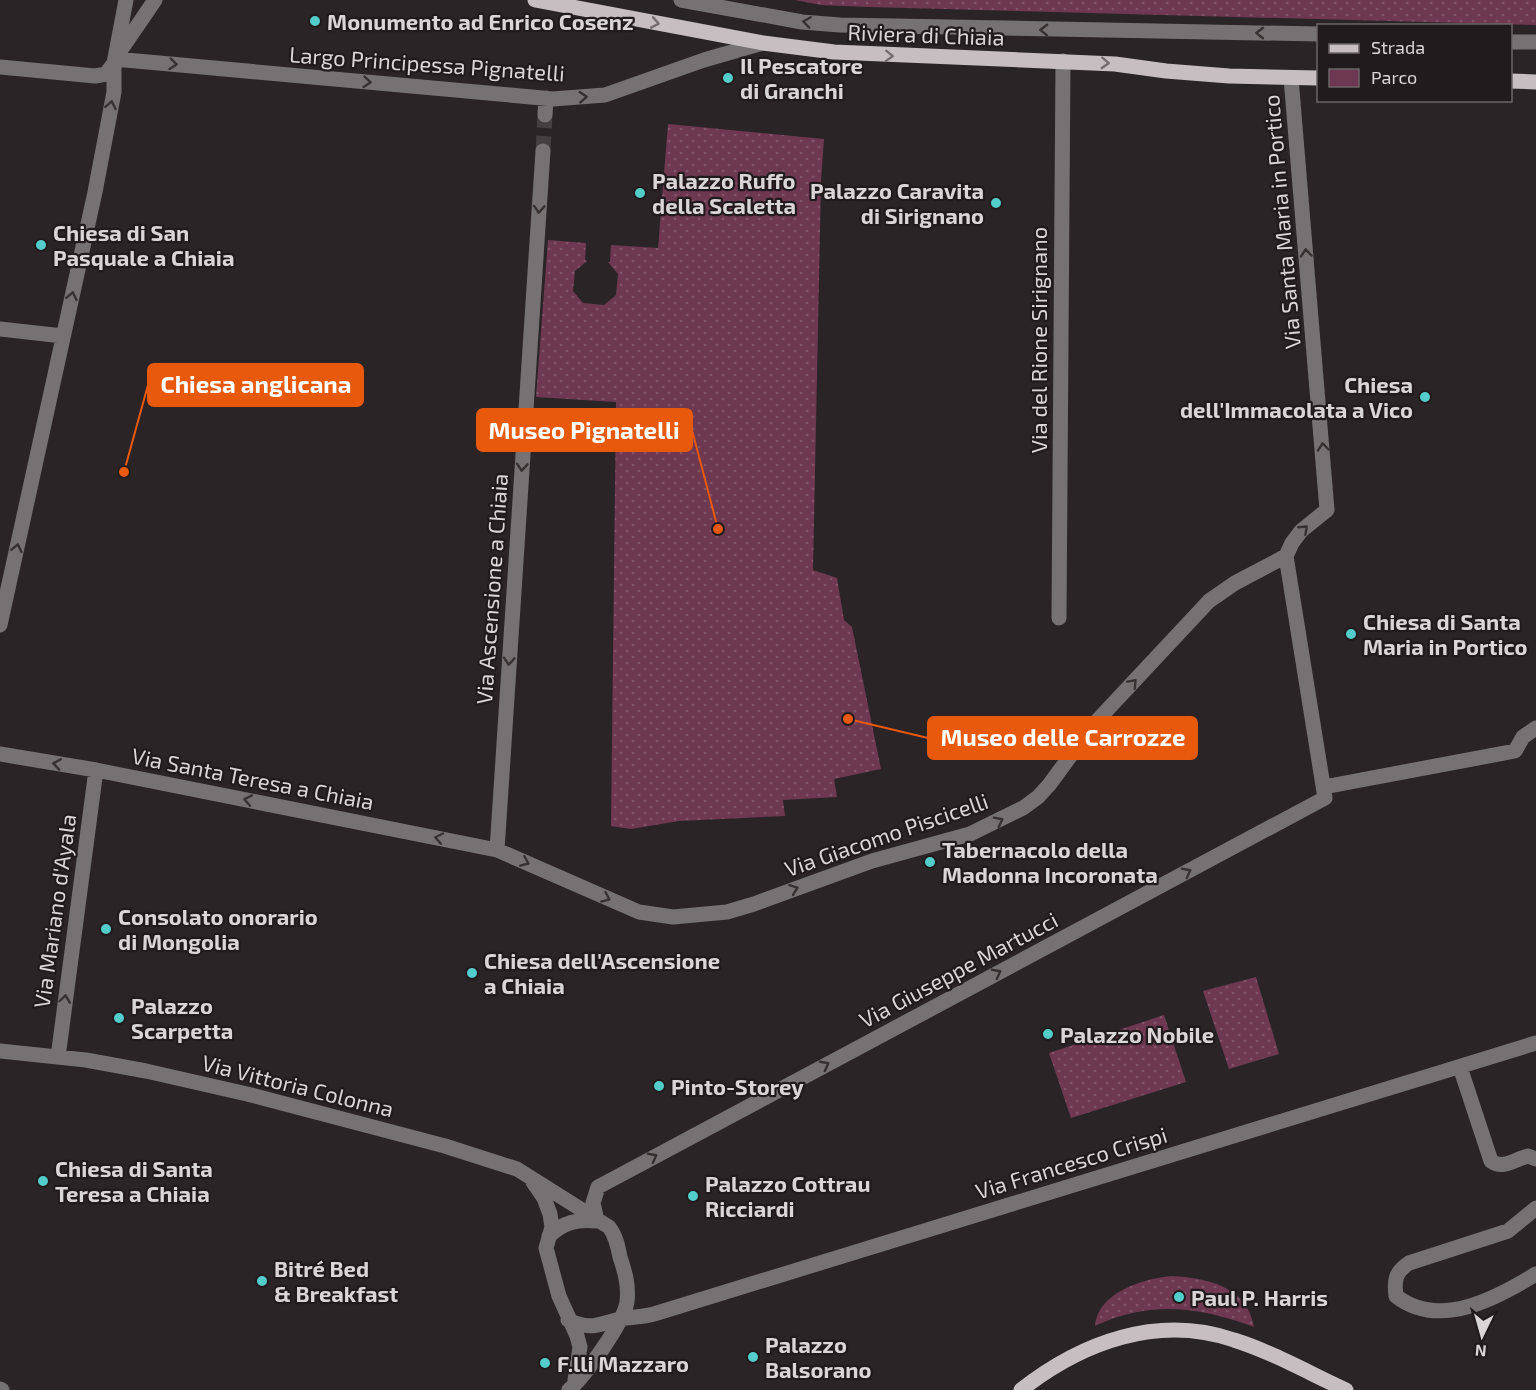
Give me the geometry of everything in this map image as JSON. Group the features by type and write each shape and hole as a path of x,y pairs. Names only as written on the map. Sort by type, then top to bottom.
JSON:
{"main road":[{"name":"Riviera di Chiaia","path":"536,0 763,43 856,54 1063,61 1229,76 1317,78"},
{"path":"1512,81 1536,82"},
{"path":"1021,1390 1055,1365 1101,1343 1142,1332 1178,1329 1234,1340 1347,1390"}],"street":[{"path":"0,625 4,584 63,336 110,115 114,92 115,61 126,0"},
{"path":"0,68 95,76 109,72 155,0"},
{"path":"681,0 802,22 840,25 1317,34"},
{"path":"1512,42 1536,42"},
{"name":"Largo Principessa Pignatelli","path":"115,61 546,98 605,95 704,60 763,43"},
{"name":"Via del Rione Sirignano","path":"1059,618 1063,61"},
{"name":"Via Santa Maria in Portico","path":"1286,556 1294,538 1325,513 1328,506 1291,78"},
{"path":"545,116 546,98"},
{"name":"Via Ascensione a Chiaia","path":"497,850 543,151"},
{"path":"0,329 63,336"},
{"path":"1286,556 1324,787 1515,751 1523,737 1536,728"},
{"name":"Via Giacomo Piscicelli","path":"497,850 639,912 673,917 741,909 854,867 943,843 987,827 1023,808 1038,797 1094,724 1209,602 1235,583 1286,556"},
{"name":"Via Santa Teresa a Chiaia","path":"0,754 96,770 497,850"},
{"name":"Via Mariano d'Ayala","path":"58,1057 96,770"},
{"name":"Via Giuseppe Martucci","path":"597,1221 592,1203 595,1191 601,1185 1325,798 1324,787"},
{"name":"Via Francesco Crispi","path":"619,1319 641,1318 1536,1043"},
{"name":"Via Vittoria Colonna","path":"0,1051 58,1057 146,1071 247,1094 445,1146 524,1172 597,1221"},
{"path":"1460,1067 1491,1161 1502,1166 1528,1156 1536,1160"},
{"path":"524,1172 544,1198 552,1227 546,1248 559,1296 580,1347 579,1364 571,1388"},
{"path":"1536,1208 1508,1231 1409,1263 1398,1273 1395,1285 1396,1296 1404,1303 1420,1309 1449,1310 1493,1298 1536,1274"},
{"path":"549,1236 560,1226 569,1222 597,1221 612,1231 626,1276 627,1303 624,1312 608,1342 571,1388"},
{"path":"568,1320 594,1327 619,1319"}],"green space":[{"path":"795,0 1536,0 1536,25 869,7 821,5"},
{"path":"668,124 824,139 821,181 813,570 837,578 844,620 852,627 881,769 834,779 837,797 783,800 785,816 679,821 631,829 611,826 616,402 536,397 548,240 586,243 585,260 587,261 575,271 573,291 583,303 604,305 616,295 618,274 608,262 610,262 611,245 658,248"},
{"path":"1256,977 1279,1054 1229,1069 1203,991"},
{"path":"1164,1015 1186,1082 1071,1118 1049,1053"},
{"path":"1171,1276 1211,1282 1234,1293 1250,1313 1254,1327 1214,1315 1175,1309 1136,1312 1095,1326 1104,1304 1113,1296 1135,1284"}],"tunnel":[{"path":"543,151 545,115"}],"place":[{"name":"Monumento ad Enrico Cosenz","path":"315,21"},
{"name":"Il Pescatore di Granchi","path":"728,78"},
{"name":"Palazzo Ruffo della Scaletta","path":"640,193"},
{"name":"Palazzo Caravita di Sirignano","path":"996,203"},
{"name":"Chiesa di San Pasquale a Chiaia","path":"41,245"},
{"name":"Chiesa dell'Immacolata a Vico","path":"1425,397"},
{"name":"Chiesa anglicana","path":"124,472"},
{"name":"Museo Pignatelli","path":"718,529"},
{"name":"Chiesa di Santa Maria in Portico","path":"1351,634"},
{"name":"Museo delle Carrozze","path":"848,719"},
{"name":"Tabernacolo della Madonna Incoronata","path":"930,862"},
{"name":"Consolato onorario di Mongolia","path":"106,929"},
{"name":"Chiesa dell'Ascensione a Chiaia","path":"472,973"},
{"name":"Palazzo Scarpetta","path":"119,1018"},
{"name":"Palazzo Nobile","path":"1048,1034"},
{"name":"Pinto-Storey","path":"659,1086"},
{"name":"Chiesa di Santa Teresa a Chiaia","path":"43,1181"},
{"name":"Palazzo Cottrau Ricciardi","path":"693,1196"},
{"name":"Bitré Bed & Breakfast","path":"262,1281"},
{"name":"Paul P. Harris","path":"1179,1297"},
{"name":"Palazzo Balsorano","path":"753,1357"},
{"name":"F.lli Mazzaro","path":"545,1363"}]}
